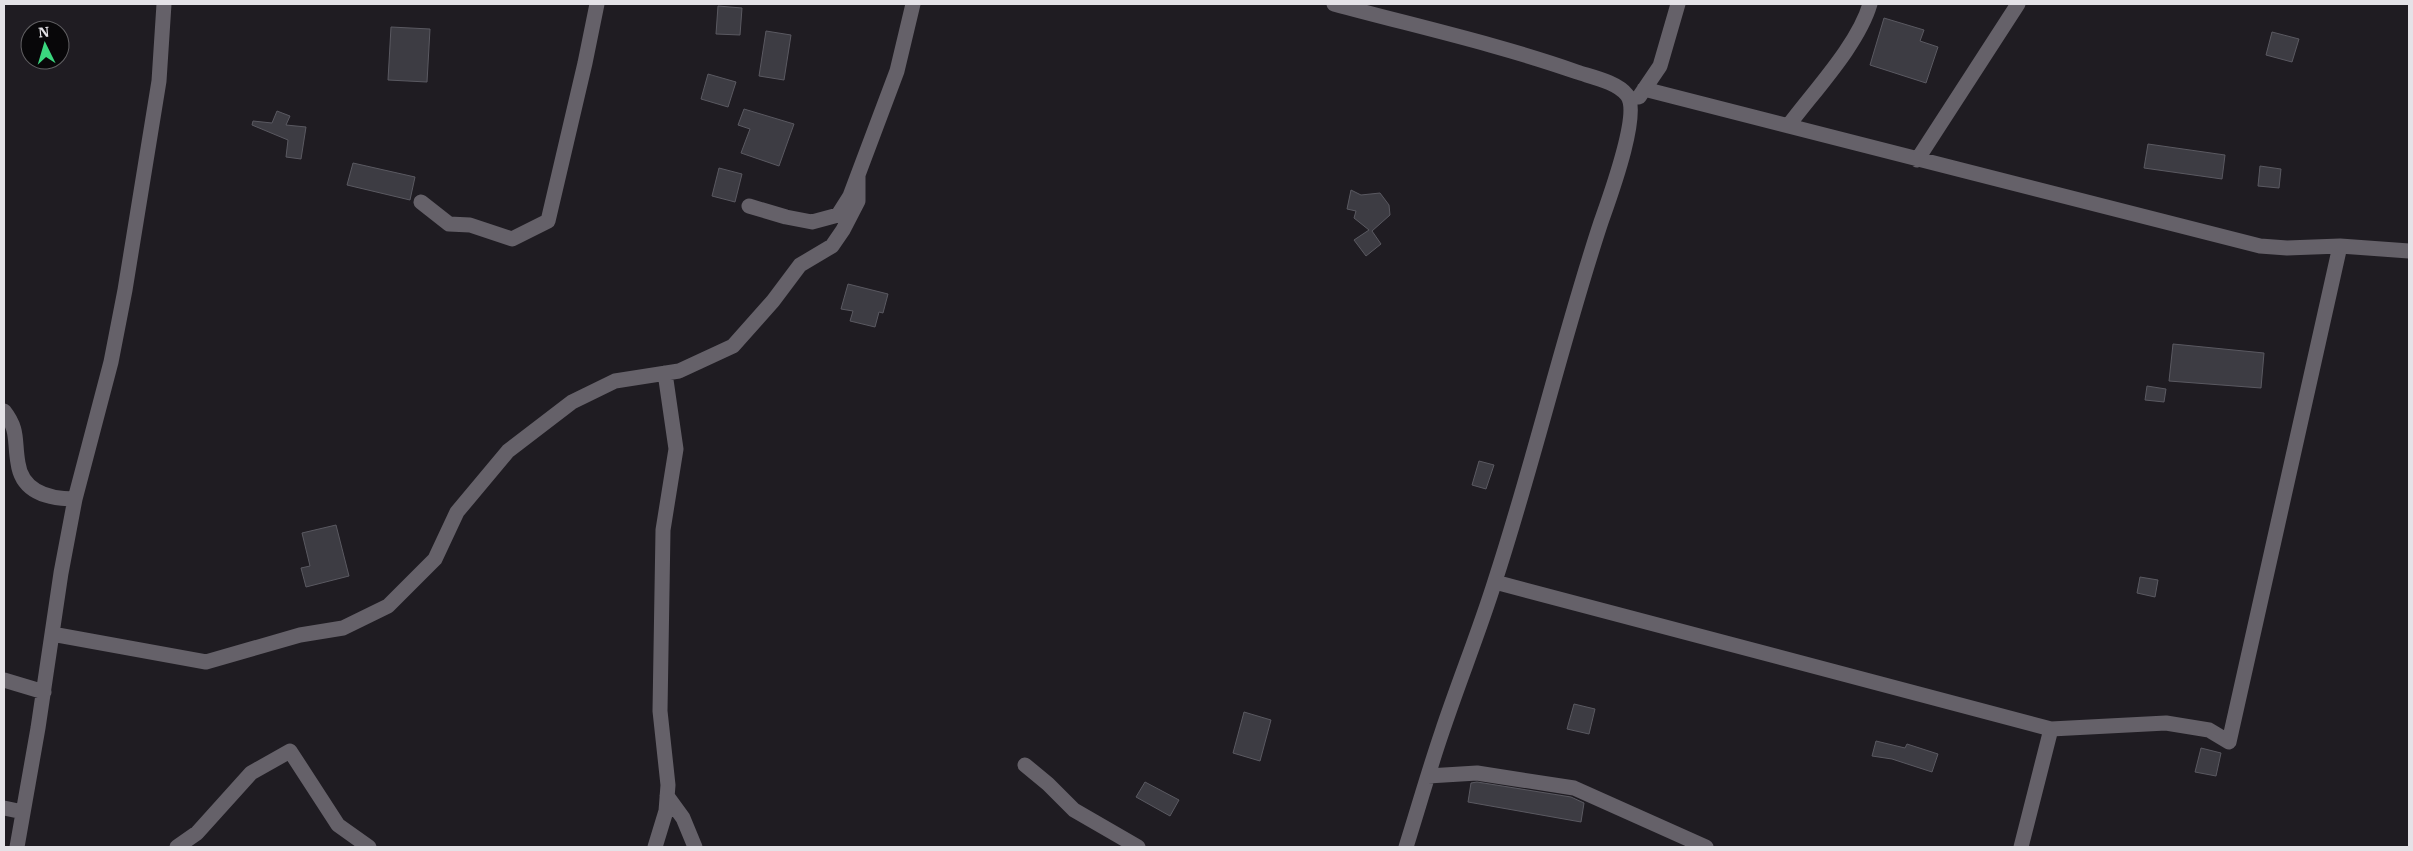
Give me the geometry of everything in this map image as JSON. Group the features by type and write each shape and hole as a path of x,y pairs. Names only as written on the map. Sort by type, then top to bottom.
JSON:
{"street":[{"path":"17,847 75,499 111,362 125,290 160,82 164,4"},
{"path":"421,202 449,224 470,225 512,239 548,221 585,63 596,4"},
{"path":"749,206 786,217 812,222 838,215 850,196 898,71 913,4"},
{"path":"1334,4 1498,45 1592,77 1618,87 1628,96 1632,109"},
{"path":"1406,847 1428,776 1495,582 1537,445 1583,278 1615,181 1632,109 1660,66 1678,4"},
{"path":"1788,126 1856,36 1866,18 1870,4"},
{"path":"1917,160 2018,4"},
{"path":"1644,89 2260,246 2286,248 2340,246 2409,251"},
{"path":"52,634 206,662 300,635 343,628 388,606 435,559 457,512 508,451 572,402 615,381 679,370 732,346 773,301 800,265 832,246 843,230 858,201 858,176"},
{"path":"1495,582 2051,728 2166,724 2209,730 2229,742 2340,246"},
{"path":"655,847 666,810 667,796 660,711 663,530 676,449 665,373"},
{"path":"4,411 15,428 18,464 24,480 34,490 47,497 75,499"},
{"path":"4,680 44,692"},
{"path":"2021,847 2051,728"},
{"path":"177,847 197,833 251,773 290,750 338,825 369,847"},
{"path":"1025,765 1048,784 1074,810 1138,847"},
{"path":"1428,776 1477,773 1574,788 1706,847"},
{"path":"667,796 683,818 695,847"},
{"path":"4,808 23,812"}],"building":[{"path":"718,6 742,8 740,35 716,34"},
{"path":"1884,18 1924,30 1920,41 1938,47 1926,83 1870,65"},
{"path":"391,27 430,29 427,82 388,80"},
{"path":"766,31 791,35 784,80 759,76"},
{"path":"2272,32 2299,39 2292,62 2266,55"},
{"path":"708,74 736,82 728,107 701,99"},
{"path":"744,109 794,124 779,166 741,153 750,129 738,125"},
{"path":"277,111 290,116 286,125 306,127 301,159 286,157 288,140 252,125 253,121 272,123"},
{"path":"2148,144 2225,155 2222,179 2144,168"},
{"path":"353,163 415,177 410,200 347,185"},
{"path":"2260,166 2281,169 2279,188 2258,186"},
{"path":"719,168 742,174 735,202 712,196"},
{"path":"1351,190 1361,195 1380,193 1389,205 1390,215 1372,231 1381,244 1366,256 1354,240 1369,230 1354,218 1356,211 1347,209"},
{"path":"848,284 888,294 883,313 879,312 875,327 850,321 853,311 841,309"},
{"path":"2173,344 2264,353 2261,388 2169,381"},
{"path":"2147,386 2166,389 2164,402 2145,400"},
{"path":"1479,461 1494,465 1486,489 1472,485"},
{"path":"336,525 349,576 306,587 301,568 310,566 302,533"},
{"path":"2140,577 2158,580 2155,597 2137,593"},
{"path":"1574,704 1595,709 1589,734 1567,729"},
{"path":"1244,712 1271,720 1260,761 1233,753"},
{"path":"1876,741 1905,748 1907,744 1938,754 1932,772 1892,759 1872,756"},
{"path":"2201,748 2221,753 2216,776 2195,772"},
{"path":"1145,782 1179,800 1170,816 1136,797"},
{"path":"1477,782 1571,797 1584,803 1581,822 1468,802 1471,783"}]}
